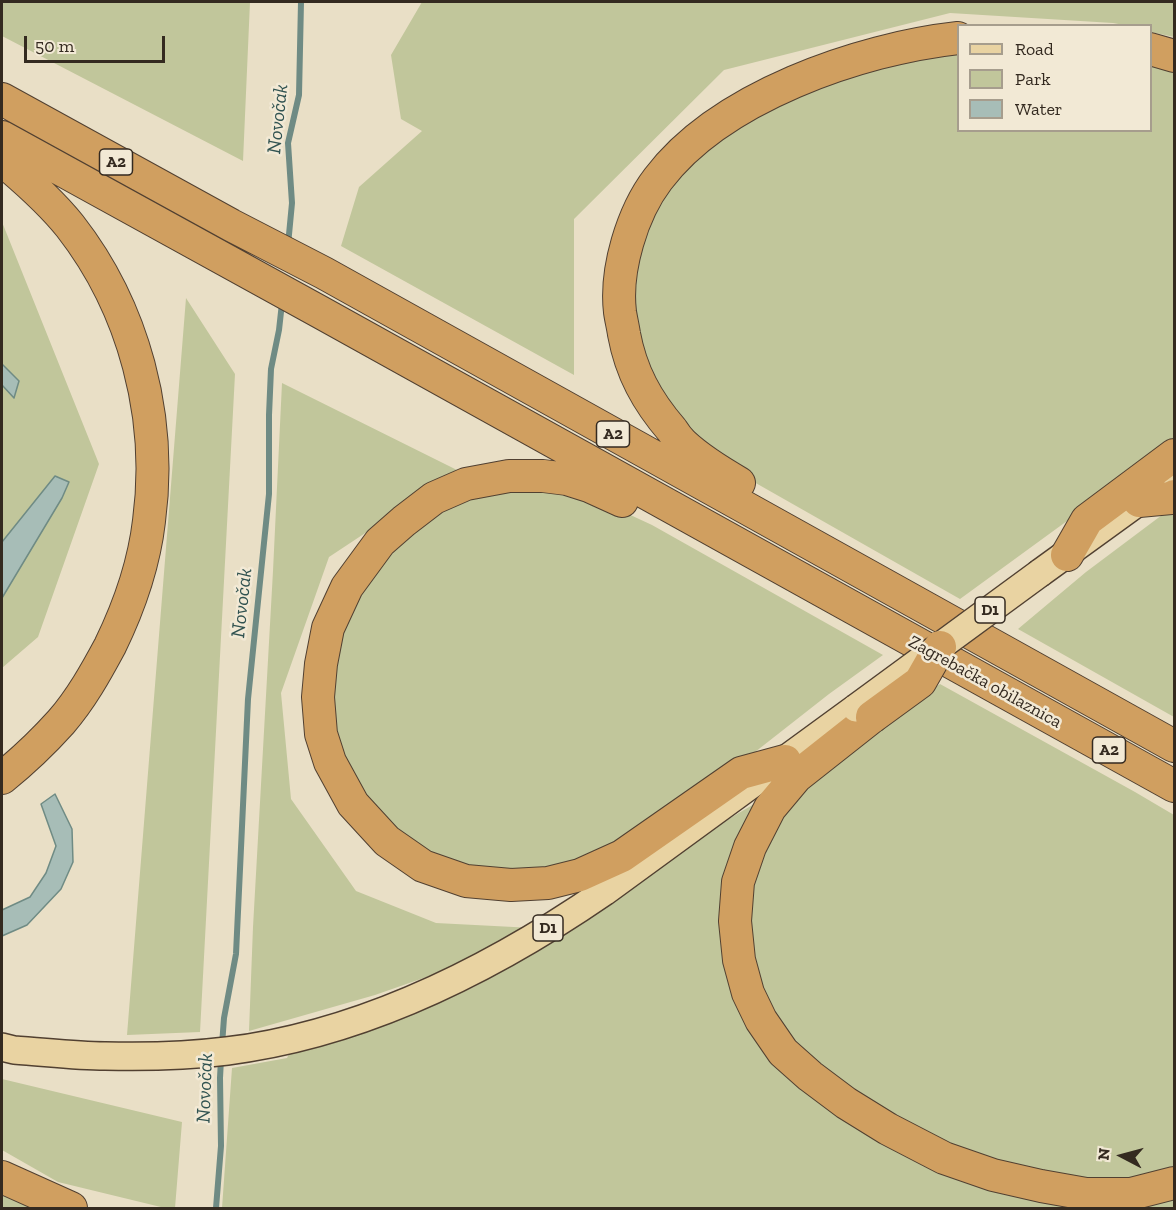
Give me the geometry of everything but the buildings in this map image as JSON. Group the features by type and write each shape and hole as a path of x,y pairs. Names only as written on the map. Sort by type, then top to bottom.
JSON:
{"highway":[{"path":"901,595 869,557 728,477 683,444 658,414 640,385 627,348 619,310 621,272 627,243 638,213 657,180 680,154 709,130 761,96 814,73 893,49 957,38"},
{"path":"1152,50 1174,56"},
{"name":"A2","path":"2,99 231,225 324,273 901,595"},
{"name":"A2","path":"2,137 796,577"},
{"path":"2,160 34,187 70,226 101,273 124,319 141,373 149,418 153,468 149,521 138,576 122,620 94,676 62,721 24,760 2,778"},
{"path":"1067,555 1087,520 1174,455"},
{"path":"785,761 741,773 622,856 580,875 548,883 511,885 466,880 423,866 387,841 353,804 330,762 321,734 318,697 328,628 347,587 380,542 388,535 434,498 466,484 509,476 567,479 625,502 738,564 796,577"},
{"path":"1139,501 1174,496"},
{"name":"Zagrebačka obilaznica","path":"796,577 1174,786"},
{"name":"Zagrebačka obilaznica","path":"901,595 1174,747"},
{"path":"940,647 920,682 864,713 796,777 770,808 750,847 738,882 735,921 739,960 748,993 761,1020 783,1052 810,1076 846,1103 888,1129 944,1158 993,1175 1086,1194 1131,1194 1174,1183"},
{"path":"1078,693 1092,692 1123,697 1174,726"},
{"path":"1043,714 1068,746 1174,805"},
{"path":"2,1177 71,1209"}],"main road":[{"path":"1067,555 1174,476"},
{"name":"D1","path":"940,647 1067,555"},
{"name":"D1","path":"2,1047 14,1050 105,1056 176,1055 227,1051 282,1041 333,1028 415,998 467,975 576,911 785,761 864,713"}],"green space":[{"path":"2,2 250,2 243,161 2,36"},
{"path":"422,2 1174,2 1174,37 1152,32 1152,24 1118,24 950,13 724,70 574,219 574,375 341,246 359,187 422,131 401,119 391,55"},
{"path":"957,51 957,132 1152,132 1152,60 1174,69 1174,443 960,599 724,465 663,402 633,328 632,279 645,228 672,182 714,143 767,111 854,74"},
{"path":"2,222 99,464 38,637 2,668"},
{"path":"186,298 235,374 200,1032 127,1035"},
{"path":"282,383 459,471 329,557 281,693 291,799 356,891 436,923 533,928 472,961 375,995 249,1031 253,927"},
{"path":"526,486 598,500 652,525 883,655 727,774 641,832 556,868 514,874 471,869 429,856 400,837 369,805 346,769 333,722 331,681 342,633 361,589 388,553 418,526 447,509 486,493"},
{"path":"1174,506 1174,717 1018,629 1086,572"},
{"path":"940,684 1174,815 1174,1168 1153,1178 1067,1181 978,1158 883,1113 805,1055 783,1029 763,996 750,955 749,905 754,864 773,829 805,785 861,738"},
{"path":"761,800 733,859 743,1010 891,1145 1174,1197 1174,1208 222,1208 232,1068 287,1058 290,1052 414,1012 474,987 535,952 620,896 720,824"},
{"path":"2,1079 182,1122 175,1208 165,1208 58,1182 2,1150"},
{"path":"2,1189 44,1208 2,1208"}],"water":[{"path":"2,364 19,381 14,398 2,385"},
{"path":"55,476 69,482 62,498 2,598 2,542"},
{"path":"55,794 72,829 73,862 61,889 27,925 2,936 2,910 30,897 46,873 56,846 41,804"}],"waterway":[{"name":"Novočak","path":"288,245 292,203 288,143 299,95 301,2"},
{"name":"Novočak","path":"222,1045 224,1018 236,954 248,699 269,494 271,369 282,303"},
{"name":"Novočak","path":"216,1208 221,1146 221,1059"}]}
